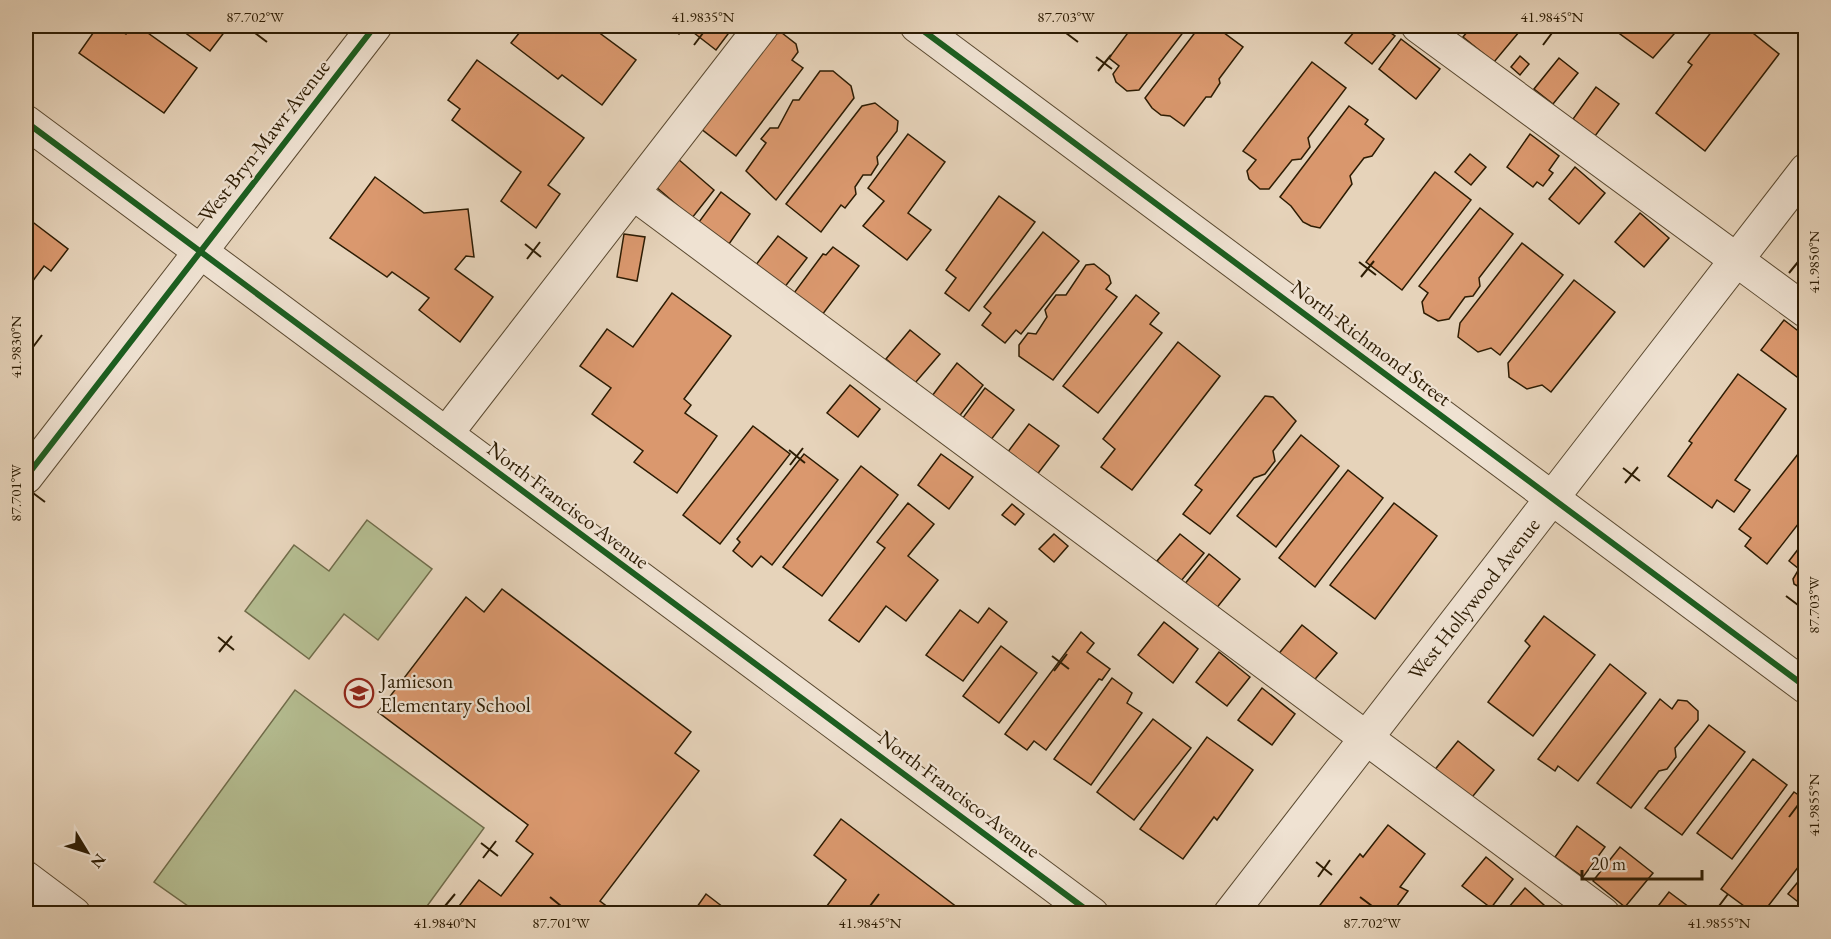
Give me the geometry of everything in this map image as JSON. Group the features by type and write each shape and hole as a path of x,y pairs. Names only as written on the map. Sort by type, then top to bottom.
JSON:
{"street":[{"name":"West Bryn Mawr Avenue","path":"26,477 375,26"},
{"path":"446,434 762,26"},
{"name":"North Richmond Street","path":"917,26 1806,687"},
{"path":"1418,26 1806,311"},
{"name":"North Francisco Avenue","path":"26,122 1092,914"},
{"name":"West Hollywood Avenue","path":"1230,914 1806,170"},
{"path":"633,193 1603,914"},
{"path":"26,878 74,914"}],"green space":[{"path":"367,520 432,569 378,640 344,614 309,659 245,611 294,545 329,571"},
{"path":"295,690 484,828 422,913 198,913 154,882"}],"building":[{"path":"98,26 113,26 126,34 133,26 138,26 197,68 164,113 79,53"},
{"path":"176,26 229,26 210,51"},
{"path":"525,26 590,26 636,60 602,105 562,75 558,79 511,43"},
{"path":"668,26 685,26 679,34"},
{"path":"685,26 734,26 716,50"},
{"path":"1133,26 1188,26 1139,90 1127,91 1116,82 1113,74 1119,66 1109,58"},
{"path":"1200,26 1225,26 1227,27 1223,32 1243,47 1219,79 1220,83 1211,97 1206,97 1184,126 1170,116 1161,115 1145,98"},
{"path":"1359,26 1381,26 1395,36 1372,64 1345,43"},
{"path":"1472,26 1512,26 1519,32 1494,62 1463,37"},
{"path":"1620,26 1681,26 1653,58 1616,31"},
{"path":"1716,26 1758,26 1753,33 1779,54 1705,151 1656,113 1692,65 1688,62"},
{"path":"782,33 796,44 798,52 792,60 803,68 736,156 700,128 772,34"},
{"path":"1401,39 1440,69 1416,99 1379,69"},
{"path":"1520,56 1529,64 1520,75 1511,67"},
{"path":"1559,58 1578,73 1553,104 1534,89"},
{"path":"477,60 584,138 548,185 560,194 536,228 501,201 521,172 452,120 460,109 448,100"},
{"path":"1312,62 1346,88 1308,138 1310,147 1301,159 1292,160 1269,189 1260,189 1249,179 1247,171 1256,160 1243,151"},
{"path":"820,71 833,71 851,86 854,98 776,200 746,171 766,143 761,139 770,128 778,128 793,100 799,100"},
{"path":"1596,87 1619,104 1595,136 1573,119"},
{"path":"875,103 898,121 897,131 877,157 878,164 871,175 863,175 855,187 856,194 845,208 841,205 821,232 786,204 862,106"},
{"path":"1349,106 1368,120 1365,124 1384,139 1372,156 1364,158 1350,176 1352,184 1320,228 1311,226 1303,222 1291,206 1280,197"},
{"path":"908,134 945,162 908,213 931,230 907,260 863,226 884,201 868,188"},
{"path":"1530,134 1559,156 1549,170 1553,173 1543,186 1537,182 1533,187 1507,167"},
{"path":"1470,154 1486,167 1471,185 1455,172"},
{"path":"678,159 714,190 692,218 655,186"},
{"path":"1575,167 1605,193 1579,224 1549,199"},
{"path":"1435,172 1471,200 1402,290 1366,262"},
{"path":"375,177 424,213 468,209 474,257 466,256 455,269 493,297 460,342 419,310 429,298 392,272 387,277 330,238"},
{"path":"721,192 750,214 729,244 699,222"},
{"path":"999,196 1035,222 969,311 945,293 956,278 946,270"},
{"path":"1480,208 1513,234 1479,278 1480,286 1473,296 1465,297 1449,319 1438,321 1424,313 1422,302 1428,293 1419,286"},
{"path":"1640,213 1669,238 1644,267 1615,242"},
{"path":"26,217 68,249 51,271 44,266 26,290"},
{"path":"1043,232 1079,261 1021,334 1016,330 1005,343 982,325 991,313 984,307"},
{"path":"624,234 645,237 637,281 617,277"},
{"path":"778,236 807,258 784,288 755,266"},
{"path":"1522,243 1563,275 1500,355 1491,348 1478,352 1458,337 1460,323"},
{"path":"833,247 859,266 822,315 794,293 823,254 826,255"},
{"path":"1094,264 1109,276 1111,283 1106,289 1117,297 1053,380 1019,356 1019,345 1028,333 1036,334 1047,317 1045,310 1056,295 1066,295 1086,265"},
{"path":"1574,280 1615,312 1551,392 1542,385 1527,389 1509,377 1508,363"},
{"path":"672,293 731,336 684,399 691,405 685,413 717,436 677,493 634,462 643,451 592,414 611,388 580,366 607,329 633,347"},
{"path":"1136,295 1159,313 1150,324 1162,333 1098,413 1063,386"},
{"path":"1784,320 1806,337 1806,366 1797,377 1761,350"},
{"path":"910,330 940,354 915,383 886,359"},
{"path":"1178,342 1220,376 1132,490 1101,467 1115,449 1103,439"},
{"path":"957,363 983,385 958,418 932,396"},
{"path":"1738,374 1786,409 1735,480 1750,490 1734,512 1717,500 1712,508 1668,476 1692,443 1689,441"},
{"path":"850,385 880,409 858,437 827,413"},
{"path":"985,388 1014,410 990,441 962,419"},
{"path":"1265,396 1273,397 1296,421 1273,451 1275,461 1265,474 1254,478 1210,534 1183,514 1202,490 1195,485"},
{"path":"1029,424 1059,446 1036,476 1007,453"},
{"path":"753,426 790,454 720,544 683,515"},
{"path":"1301,435 1339,466 1276,547 1237,516"},
{"path":"1802,449 1806,451 1806,514 1767,564 1745,546 1751,538 1739,529"},
{"path":"804,454 838,480 772,565 761,556 752,567 733,551 740,542 737,539"},
{"path":"941,454 973,477 949,509 918,485"},
{"path":"861,466 898,495 822,596 783,567"},
{"path":"1348,470 1383,498 1315,587 1279,558"},
{"path":"908,503 934,524 908,556 938,580 906,621 886,606 859,642 829,620 885,548 877,542"},
{"path":"1394,503 1437,536 1375,619 1330,585"},
{"path":"1012,504 1024,514 1015,525 1002,515"},
{"path":"1054,534 1068,546 1054,562 1039,549"},
{"path":"1180,534 1204,553 1181,581 1157,561"},
{"path":"1806,539 1806,591 1794,584 1793,579 1799,569 1789,561"},
{"path":"1209,554 1240,579 1215,610 1184,585"},
{"path":"502,589 691,732 675,753 699,771 600,901 617,914 453,914 479,880 501,896 533,854 516,841 528,825 378,712 466,597 484,612"},
{"path":"989,608 1007,622 963,681 926,655 960,610 978,623"},
{"path":"1544,616 1595,655 1533,736 1488,702 1530,646 1525,641"},
{"path":"1164,622 1198,649 1173,683 1138,655"},
{"path":"1302,625 1337,653 1311,684 1277,656"},
{"path":"1081,632 1094,643 1087,652 1110,669 1102,680 1099,679 1046,750 1034,741 1027,750 1005,734"},
{"path":"1001,646 1037,673 999,723 963,696"},
{"path":"1219,652 1250,677 1227,706 1196,682"},
{"path":"1610,664 1646,693 1578,781 1558,766 1555,771 1538,759"},
{"path":"1112,678 1132,693 1127,703 1142,713 1091,785 1054,759"},
{"path":"1262,688 1295,714 1272,745 1238,720"},
{"path":"1660,699 1672,709 1678,700 1687,701 1698,711 1698,720 1675,748 1676,757 1667,769 1659,771 1631,808 1597,783"},
{"path":"1153,719 1191,748 1134,820 1097,792"},
{"path":"1709,725 1745,752 1682,835 1645,808"},
{"path":"1207,737 1253,770 1217,820 1214,817 1183,859 1140,829"},
{"path":"1458,741 1494,770 1469,801 1433,772"},
{"path":"1753,759 1787,785 1732,859 1697,833"},
{"path":"1794,792 1806,800 1806,857 1762,914 1755,914 1721,889"},
{"path":"841,819 966,914 821,914 846,880 814,855"},
{"path":"1388,825 1425,854 1400,887 1408,891 1391,914 1313,914 1360,854 1363,857"},
{"path":"1577,826 1605,847 1583,877 1555,857"},
{"path":"1620,847 1653,873 1625,907 1593,881"},
{"path":"1486,857 1513,879 1491,908 1462,886"},
{"path":"1806,872 1806,908 1788,894"},
{"path":"1525,888 1554,914 1503,914"},
{"path":"1669,892 1697,913 1652,914"},
{"path":"706,894 732,914 692,914"}],"cycle path":[{"path":"26,477 375,26"},
{"path":"917,26 1806,687"},
{"path":"26,122 1092,914"}],"place":[{"name":"Jamieson Elementary School","path":"359,693"}]}
